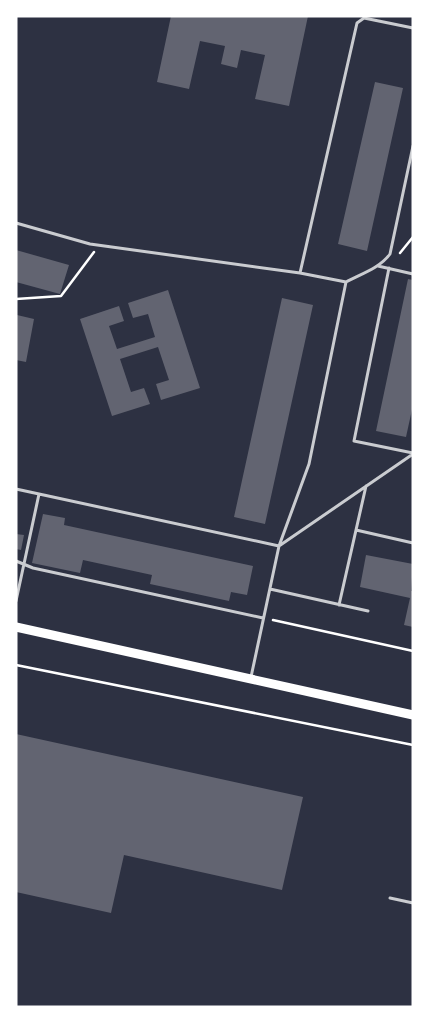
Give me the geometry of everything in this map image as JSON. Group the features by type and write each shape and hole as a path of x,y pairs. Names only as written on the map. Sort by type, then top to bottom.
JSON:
{"main road":[{"path":"16,627 413,715"}],"lane":[{"path":"300,274 357,23 364,18 413,28"},
{"path":"16,223 99,245 346,282 378,266 390,254 413,146"},
{"path":"378,266 413,274"},
{"path":"389,268 354,441 413,453"},
{"path":"250,679 279,546 309,464 346,282"},
{"path":"16,489 279,546 413,453"},
{"path":"339,605 366,486"},
{"path":"16,601 39,494"},
{"path":"356,530 413,543"},
{"path":"16,561 263,618"},
{"path":"270,589 368,611"},
{"path":"390,898 413,903"}],"path":[{"path":"16,299 61,296 99,245"},
{"path":"263,618 413,651"},
{"path":"16,665 413,745"}],"building":[{"path":"171,16 308,16 289,106 255,99 265,55 241,50 237,68 221,64 225,46 200,41 189,89 157,82"},
{"path":"375,82 403,88 367,251 338,244"},
{"path":"16,250 69,265 60,294 16,282"},
{"path":"408,279 413,280 413,405 406,437 376,431"},
{"path":"168,290 200,388 161,400 156,384 169,380 158,347 120,359 131,392 144,388 150,404 112,416 80,319 119,306 124,321 109,326 117,349 155,337 148,314 133,318 128,303"},
{"path":"282,298 313,305 265,524 234,517"},
{"path":"17,315 34,319 26,362 16,360"},
{"path":"43,514 65,518 64,525 253,566 247,595 231,592 229,601 150,584 152,575 83,560 80,573 32,563"},
{"path":"16,534 24,535 21,550 16,549"},
{"path":"366,555 413,564 411,591 413,591 413,627 404,625 410,598 360,587"},
{"path":"16,734 303,797 282,890 124,855 111,913 16,892"}]}
